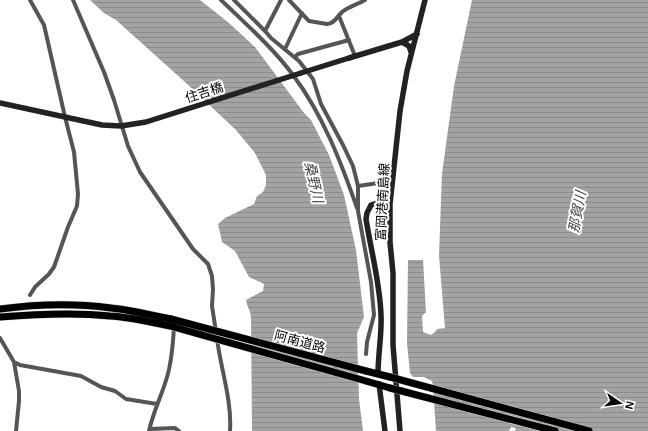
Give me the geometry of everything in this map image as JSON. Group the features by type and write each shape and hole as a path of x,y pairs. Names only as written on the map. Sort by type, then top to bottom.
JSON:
{"highway":[{"name":"阿南道路","path":"0,309 31,305 88,306 111,308 172,319 589,431"},
{"name":"阿南道路","path":"0,317 55,314 109,316 135,319 172,319 366,381 555,431"}],"main road":[{"name":"富岡港南島線","path":"400,431 393,345 390,204 400,111 407,70 425,0"},
{"name":"住吉橋","path":"0,103 102,125 123,126 163,117 402,42 417,34"},
{"path":"402,42 409,46 412,52"},
{"path":"378,374 381,316 378,283 366,219 371,205 377,203 390,204"},
{"path":"379,384 385,431"}],"street":[{"path":"30,0 44,25 74,152 78,194 77,206 54,267 35,287 30,295"},
{"path":"73,0 104,72 123,126 128,146 140,172 193,249 208,264 212,276 212,306 217,341 229,399 231,419 230,431"},
{"path":"221,0 248,25 309,99 336,149 358,211 371,282 374,315 367,342 366,354"},
{"path":"234,0 271,38 299,61 313,79 321,104 353,166 358,186 358,211"},
{"path":"265,31 281,0"},
{"path":"289,0 309,21 327,24 333,22 343,11 365,0"},
{"path":"285,49 302,13"},
{"path":"339,16 349,40 352,57"},
{"path":"295,57 298,54 349,40"},
{"path":"358,186 392,181"},
{"path":"172,319 173,346 168,377 157,404 150,430 175,428 179,431"},
{"path":"0,338 14,362 19,391 16,431"},
{"path":"14,362 20,365 81,376 101,387 116,391 126,399 157,404"}],"water":[{"name":"桑野川","path":"90,0 200,0 229,23 255,47 304,113 311,120 329,155 344,195 356,250 364,317 357,333 359,399 363,431 252,431 251,318 246,300 263,291 264,284 249,277 235,251 222,242 218,224 225,218 254,204 257,196 263,192 266,185 266,175 255,153 236,130 116,20 104,13"},
{"name":"那賀川","path":"472,0 648,0 648,431 515,431 516,428 511,427 509,431 436,431 432,381 424,377 413,377 410,373 407,343 408,260 423,260 426,312 422,316 423,332 431,335 437,329 445,328 439,256 442,174 454,86"}]}
